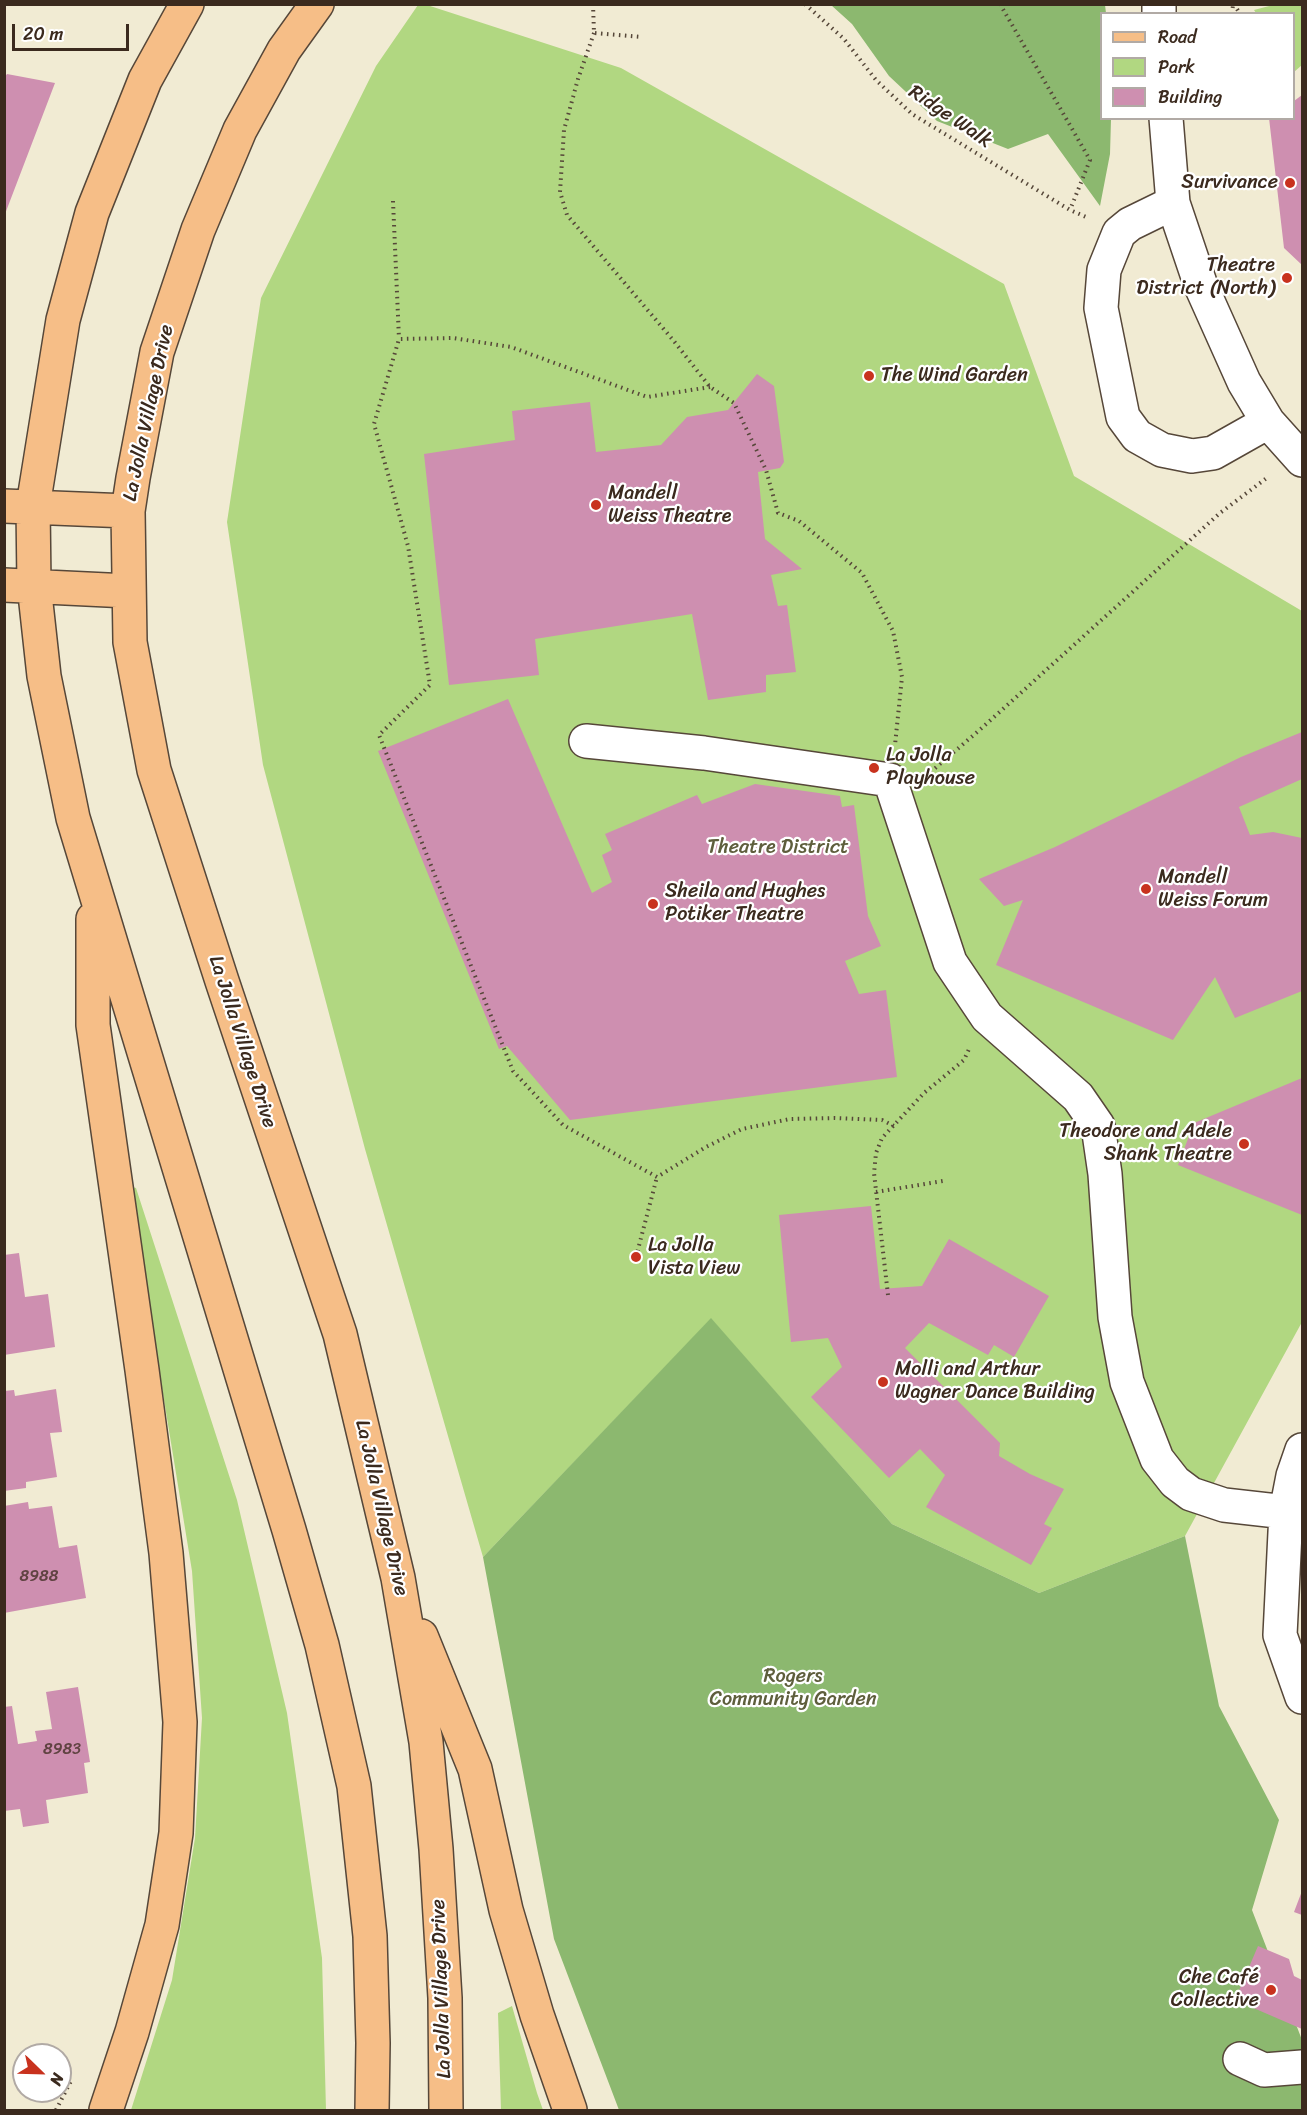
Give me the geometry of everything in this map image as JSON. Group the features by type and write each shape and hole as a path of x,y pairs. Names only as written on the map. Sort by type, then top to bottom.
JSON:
{"main road":[{"path":"187,4 145,80 92,213 63,320 19,506 19,585 46,687 73,818 289,1530 322,1646 354,1786 370,1936 372,2110"},
{"name":"La Jolla Village Drive","path":"317,4 284,50 240,130 198,230 157,352 128,511 130,642 154,770 225,992 340,1334 398,1578 426,1742 435,1837 445,1998 446,2110"},
{"path":"19,506 128,511"},
{"path":"19,585 128,591"},
{"path":"93,884 93,1025 166,1554 180,1722 176,1833 162,1926 132,2032 106,2110"},
{"path":"398,1578 475,1769 506,1910 537,2015 570,2110"}],"street":[{"path":"1166,120 1173,203 1201,286 1244,381 1268,422 1288,466"},
{"path":"1173,203 1130,224 1119,233 1104,270 1101,308 1123,417 1137,436 1162,450 1192,456 1213,453 1268,422"},
{"path":"586,741 704,753 890,780 950,962 987,1017 1078,1097 1098,1126 1105,1174 1115,1317 1127,1382 1157,1459 1175,1482 1191,1494 1224,1505 1286,1512"},
{"path":"1302,1450 1293,1476 1286,1512 1280,1635 1302,1697"},
{"path":"1240,2059 1264,2070 1302,2067"}],"path":[{"path":"593,4 594,33 564,130 560,192 567,215 710,387 734,403 766,470 778,513 799,521 862,573 893,631 902,677 890,780 917,783 992,720 1220,513 1288,466"},
{"name":"Ridge Walk","path":"805,4 844,39 876,80 912,114 1070,210 1090,160 1000,4"},
{"path":"594,33 642,37"},
{"path":"393,201 399,339 374,424 408,546 430,685 379,735 513,1071 563,1125 657,1177"},
{"path":"399,339 453,338 512,347 646,397 710,387"},
{"path":"888,1295 874,1173 876,1153 882,1138 924,1094 964,1060 978,1029 987,1017"},
{"path":"636,1257 657,1177 706,1147 742,1129 790,1119 882,1120 894,1126"},
{"path":"876,1192 943,1181"}],"green space":[{"name":"Theatre District","path":"418,5 427,5 621,68 1004,284 1074,476 1302,611 1302,1322 1185,1536 1039,1593 892,1524 711,1319 483,1557 365,1149 263,765 227,522 261,298 376,66"},
{"path":"831,5 1105,5 1106,12 1100,12 1100,120 1111,120 1110,154 1100,206 1048,134 1008,149 937,121 889,76 852,24"},
{"path":"1273,5 1302,5 1302,65 1295,71 1295,12 1255,12 1254,10"},
{"path":"129,1186 136,1188 237,1500 287,1713 322,1958 326,2110 131,2110 172,1980 195,1838 202,1718 192,1571"},
{"name":"Rogers Community Garden","path":"711,1318 892,1524 1039,1593 1185,1536 1219,1706 1279,1820 1252,1910 1302,2040 1302,2110 619,2110 554,1939 483,1557"},
{"path":"512,2006 543,2110 501,2110 498,2013"}],"building":[{"path":"7,74 55,83 5,214 4,78"},
{"name":"Survivance","path":"1302,95 1302,265 1284,248 1269,120 1295,120 1295,100"},
{"name":"Mandell Weiss Theatre","path":"757,374 774,386 784,462 780,468 758,472 765,539 802,569 771,575 778,606 787,605 796,672 766,675 766,692 708,700 692,614 535,639 539,675 449,685 424,454 515,440 512,411 590,402 596,452 661,445 687,417 728,410"},
{"name":"Sheila and Hughes Potiker Theatre","path":"508,699 592,893 612,882 602,855 612,850 605,834 697,795 702,804 755,784 840,796 842,807 854,805 868,916 881,946 845,961 859,994 886,990 897,1077 570,1120 507,1046 499,1049 378,751"},
{"name":"Mandell Weiss Forum","path":"1302,732 1302,779 1239,807 1250,835 1273,832 1302,838 1302,991 1235,1018 1215,977 1173,1040 996,965 1023,900 1004,906 979,879 1055,847 1241,757"},
{"name":"Theodore and Adele Shank Theatre","path":"1302,1078 1302,1215 1178,1165 1194,1123"},
{"name":"Molli and Arthur Wagner Dance Building","path":"871,1206 880,1289 922,1286 949,1239 1049,1296 1014,1357 994,1345 988,1355 929,1323 905,1348 1000,1443 999,1456 1030,1474 1064,1489 1044,1524 1052,1528 1031,1565 926,1507 945,1475 920,1449 889,1478 811,1397 842,1367 828,1338 791,1342 779,1215"},
{"path":"19,1253 25,1297 48,1294 55,1347 4,1355 4,1255"},
{"path":"56,1389 62,1432 50,1433 57,1477 26,1482 26,1488 4,1491 4,1391 14,1390 15,1396"},
{"path":"28,1502 29,1509 52,1506 59,1548 77,1545 86,1598 4,1613 4,1506"},
{"path":"78,1687 90,1762 84,1763 88,1793 46,1800 49,1823 23,1827 20,1809 4,1811 4,1707 12,1706 18,1744 37,1741 35,1731 52,1729 46,1692"},
{"path":"1302,1891 1302,1915 1294,1912"},
{"name":"Che Café Collective","path":"1258,1946 1289,1959 1294,1976 1302,1980 1302,2029 1235,2000"}],"place":[{"name":"Survivance","path":"1290,183"},
{"name":"Theatre District (North)","path":"1287,278"},
{"name":"The Wind Garden","path":"869,376"},
{"name":"Mandell Weiss Theatre","path":"596,505"},
{"name":"La Jolla Playhouse","path":"874,768"},
{"name":"Mandell Weiss Forum","path":"1146,889"},
{"name":"Sheila and Hughes Potiker Theatre","path":"653,904"},
{"name":"Theodore and Adele Shank Theatre","path":"1244,1144"},
{"name":"La Jolla Vista View","path":"636,1257"},
{"name":"Molli and Arthur Wagner Dance Building","path":"883,1382"},
{"name":"Che Café Collective","path":"1271,1990"}]}
